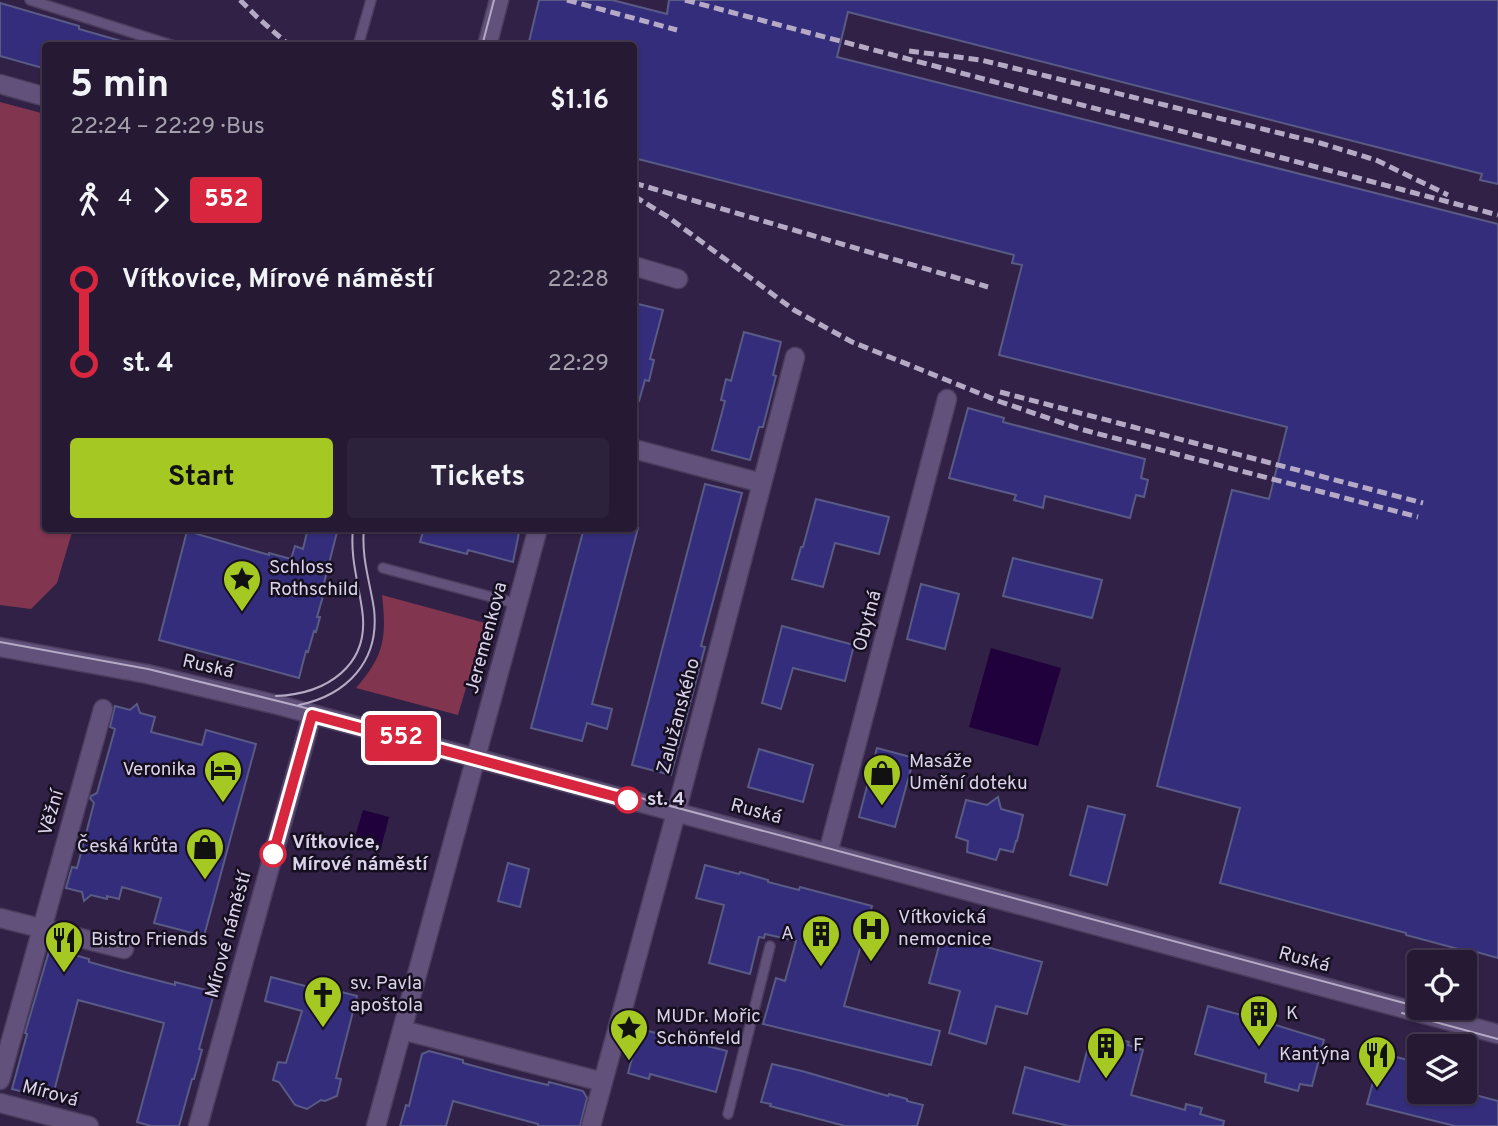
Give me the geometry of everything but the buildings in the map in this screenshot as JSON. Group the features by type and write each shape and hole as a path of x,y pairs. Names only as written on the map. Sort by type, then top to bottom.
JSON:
{"street":[{"path":"487,42 499,0"},
{"path":"0,84 42,96"},
{"path":"637,267 678,279"},
{"name":"Zalužanského","path":"591,1126 795,357"},
{"name":"Obytná","path":"828,853 947,399"},
{"path":"637,450 762,484"},
{"name":"Jeremenkova","path":"476,758 537,532"},
{"name":"Ruská","path":"0,647 147,674 312,715 1498,1034"},
{"name":"Věžní","path":"0,1080 103,709"},
{"name":"Mírové náměstí","path":"198,1126 312,715"},
{"path":"376,1126 476,758"},
{"path":"0,918 124,949"},
{"path":"402,1030 603,1082"},
{"name":"Mírová","path":"0,1103 89,1126"}],"lane":[{"path":"30,0 53,4 162,42"},
{"path":"359,42 371,0"},
{"path":"383,568 518,604"},
{"path":"728,1114 770,946"}],"shaded area":[{"path":"0,102 42,113 42,532 72,532 57,583 31,609 0,605"},
{"path":"382,595 485,623 458,715 356,688 376,661 382,643"},
{"path":"991,648 1061,668 1038,746 969,727"},
{"path":"363,810 389,817 381,848 354,840"}],"tram line":[{"path":"483,42 494,0"},
{"path":"276,696 312,690 328,683 352,661 363,629 353,559 353,532"},
{"path":"299,705 332,693 345,684 357,673 372,645 374,609 365,559 364,532"},
{"path":"0,642 148,669 298,706 1407,1004"},
{"path":"1402,1013 1498,1039"}],"railway":[{"path":"240,0 285,42"},
{"path":"567,0 677,30"},
{"path":"685,0 1498,215"},
{"path":"909,51 981,60 1320,143 1376,160 1448,195"},
{"path":"637,184 988,287"},
{"path":"637,198 668,217 794,310 852,342 1001,402 1080,429 1418,517"},
{"path":"1000,392 1423,503"}],"bus line":[{"name":"552","path":"273,854 312,715 628,800"}],"place":[{"name":"Schloss Rothschild","path":"242,613"},
{"name":"st. 4","path":"628,800"},
{"name":"Veronika","path":"223,804"},
{"name":"Masáže Umění doteku","path":"882,807"},
{"name":"Vítkovice, Mírové náměstí","path":"273,854"},
{"name":"Česká krůta","path":"205,881"},
{"name":"Vítkovická nemocnice","path":"871,963"},
{"name":"A","path":"821,968"},
{"name":"Bistro Friends","path":"64,974"},
{"name":"sv. Pavla apoštola","path":"323,1029"},
{"name":"K","path":"1259,1048"},
{"name":"MUDr. Mořic Schönfeld","path":"629,1062"},
{"name":"F","path":"1106,1080"},
{"name":"Kantýna","path":"1377,1089"}]}
